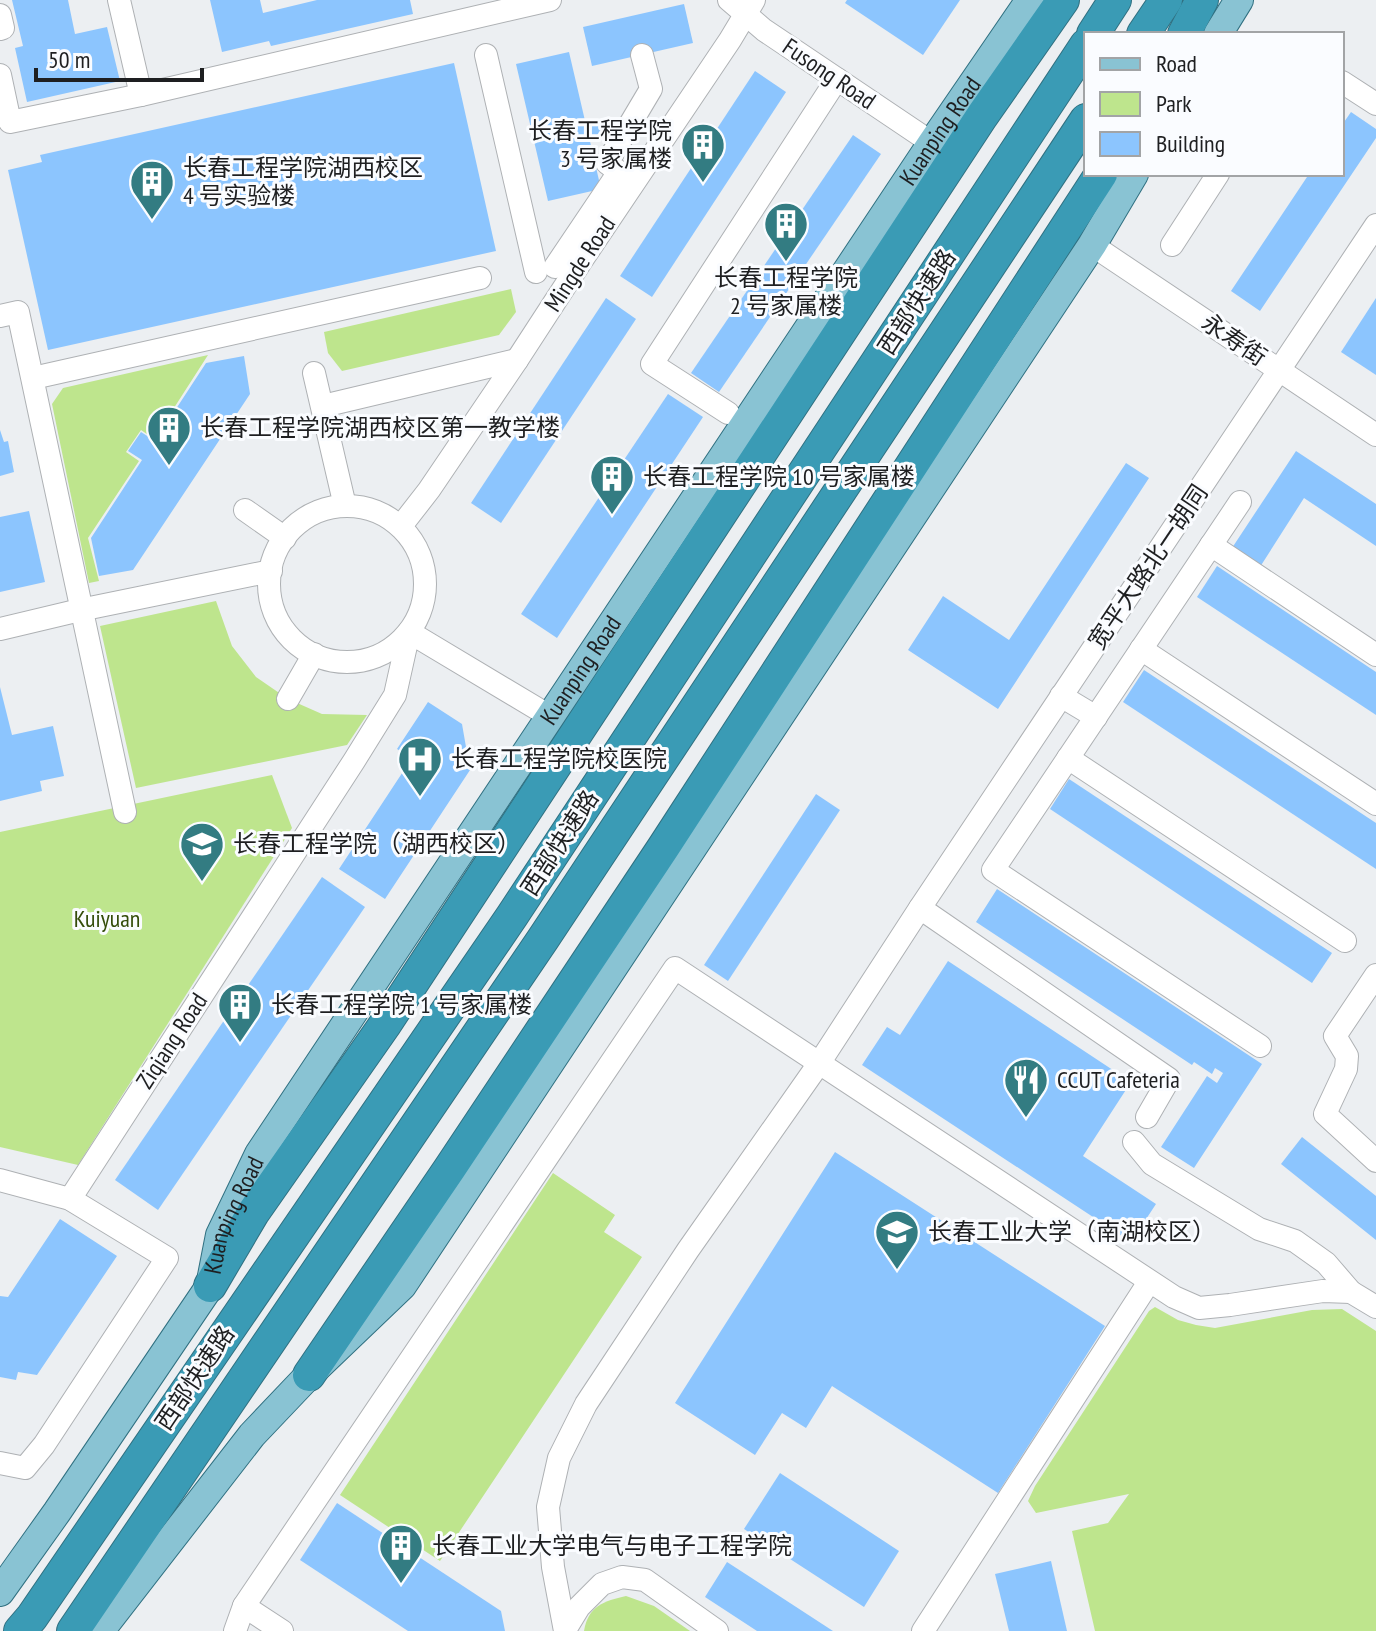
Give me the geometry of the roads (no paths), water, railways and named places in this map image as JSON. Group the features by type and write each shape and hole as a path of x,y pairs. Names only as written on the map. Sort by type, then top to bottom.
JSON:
{"highway":[{"path":"210,1286 253,1213 386,1023 982,116 1063,0"},
{"path":"1094,32 1115,0"},
{"path":"1144,32 1166,0"},
{"path":"1185,32 1202,0"},
{"name":"西部快速路","path":"20,1631 512,916 1084,48"},
{"name":"西部快速路","path":"94,1631 534,953 1084,123"},
{"path":"309,1375 663,848 1100,176"}],"main road":[{"name":"Kuanping Road","path":"0,1592 210,1286 220,1235 259,1154 1030,0"},
{"path":"1219,32 1239,0"},
{"path":"94,1631 252,1435 402,1286 1092,245 1133,176"}],"street":[{"path":"119,0 141,95"},
{"path":"0,75 10,122 141,95 550,0"},
{"name":"Fusong Road","path":"743,5 764,30 932,143"},
{"name":"Mingde Road","path":"401,526 429,490 730,40 743,5"},
{"path":"0,15 3,28 0,29"},
{"path":"486,55 537,272"},
{"path":"537,272 619,172 607,163 651,89 642,55"},
{"path":"728,413 652,364 837,79"},
{"path":"1344,83 1376,104"},
{"path":"1172,245 1217,176"},
{"name":"宽平大路北一胡同","path":"565,1630 553,1567 548,1507 559,1458 586,1404 688,1250 820,1062 1376,225"},
{"name":"永寿街","path":"1092,245 1376,435"},
{"path":"537,272 582,260"},
{"path":"33,378 480,278"},
{"path":"0,316 18,312 125,812"},
{"path":"323,406 517,360"},
{"path":"314,373 345,506"},
{"path":"1240,502 993,870 1260,1046"},
{"path":"345,506 371,510 401,526 423,563 425,590 419,616 404,639 382,655 356,663 329,661 304,650 284,631 273,609 269,585 271,571 273,560 285,538 301,521 312,515 345,506"},
{"path":"245,510 285,538"},
{"path":"1211,545 1376,655"},
{"path":"0,629 271,571"},
{"path":"409,632 551,717"},
{"name":"Ziqiang Road","path":"70,1199 395,695 409,632"},
{"path":"1141,649 1376,804"},
{"path":"288,699 314,654"},
{"path":"1061,696 1096,717"},
{"path":"1068,758 1345,941"},
{"path":"920,908 1169,1079 1147,1117"},
{"path":"235,1631 244,1606 675,968 1174,1297 1199,1308 1323,1291 1351,1292"},
{"path":"1376,975 1335,1036 1347,1056 1346,1069 1325,1114 1376,1161"},
{"path":"1134,1142 1152,1164 1259,1229 1295,1241 1326,1263 1351,1292 1376,1307"},
{"path":"0,1180 70,1199 167,1258 44,1445 25,1468 0,1463"},
{"path":"923,1631 1149,1282"},
{"path":"565,1630 579,1607 602,1584 622,1577 645,1580 717,1631"},
{"path":"244,1606 283,1631"}],"place":[{"name":"长春工程学院 3 号家属楼","path":"703,184"},
{"name":"长春工程学院湖西校区 4 号实验楼","path":"152,221"},
{"name":"长春工程学院 2 号家属楼","path":"786,263"},
{"name":"长春工程学院湖西校区第一教学楼","path":"169,467"},
{"name":"长春工程学院 10 号家属楼","path":"612,516"},
{"name":"长春工程学院校医院","path":"420,798"},
{"name":"长春工程学院（湖西校区）","path":"202,883"},
{"name":"长春工程学院 1 号家属楼","path":"240,1044"},
{"name":"CCUT Cafeteria","path":"1026,1119"},
{"name":"长春工业大学（南湖校区）","path":"897,1271"},
{"name":"长春工业大学电气与电子工程学院","path":"401,1585"}],"park label":[{"name":"Kuiyuan","path":"107,919"}]}
